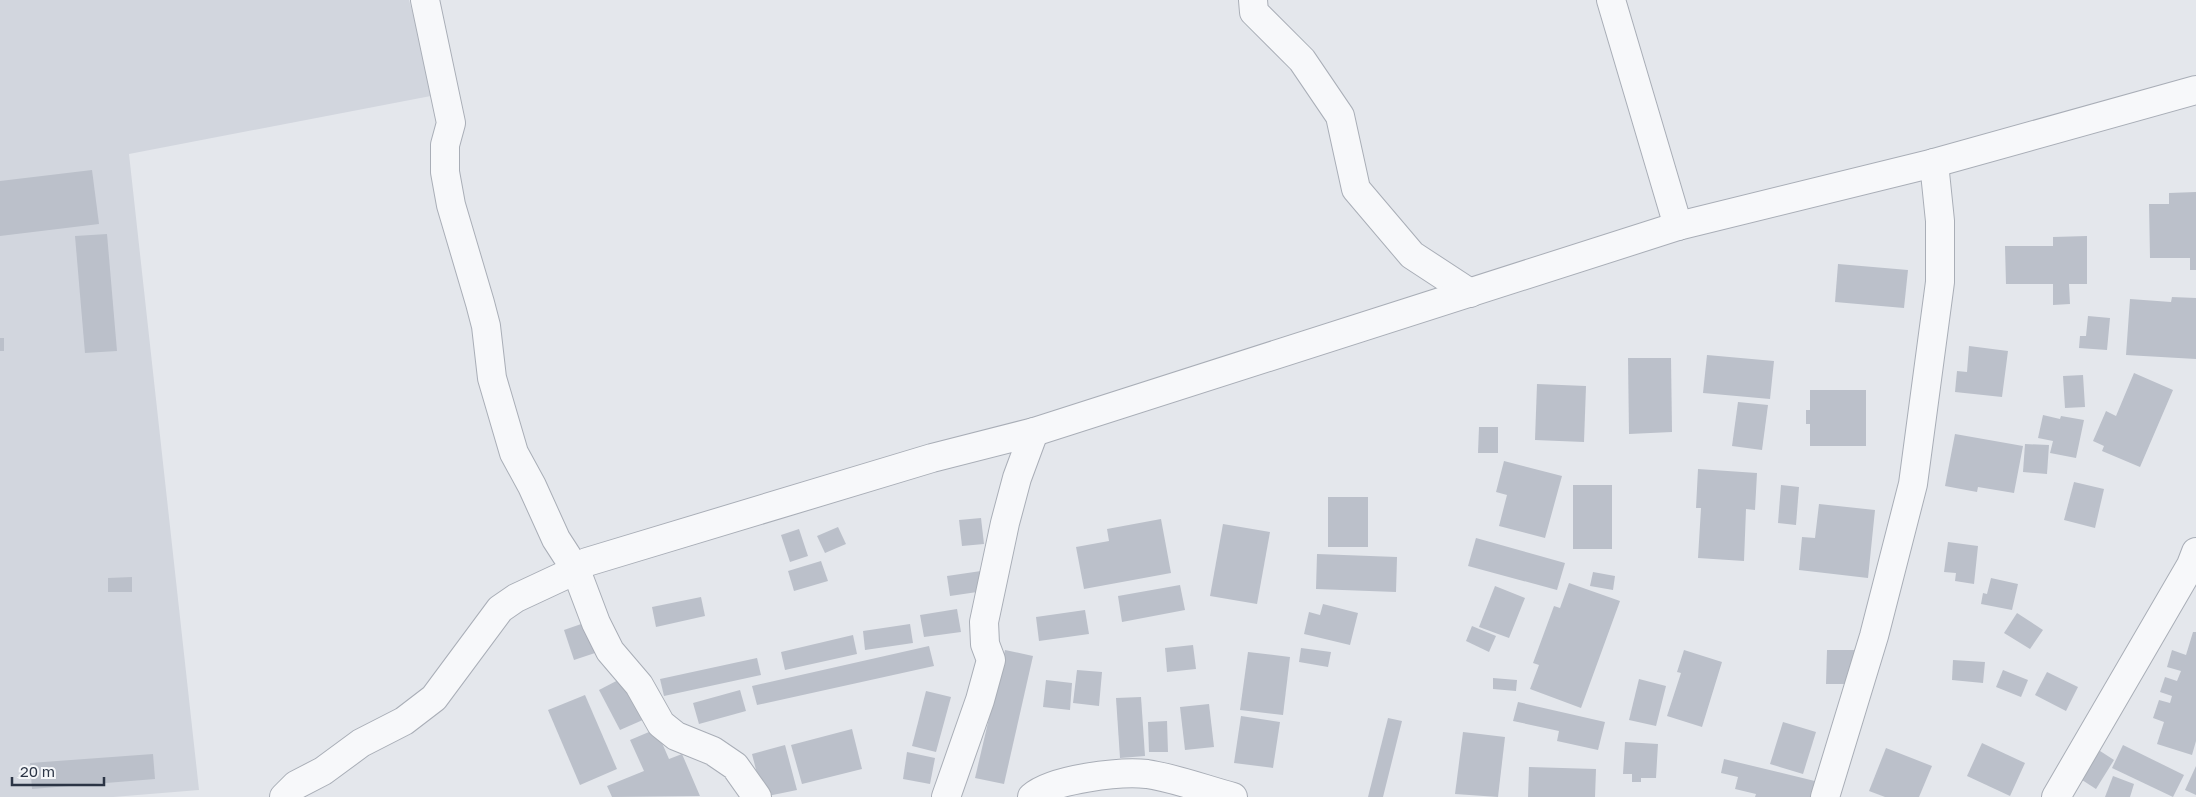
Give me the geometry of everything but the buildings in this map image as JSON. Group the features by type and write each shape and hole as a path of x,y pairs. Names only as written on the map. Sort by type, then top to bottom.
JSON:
{"street":[{"path":"425,0 450,123 444,145 445,172 450,204 482,311 492,378 514,452 532,486 556,540 576,570 596,623 610,651 638,685 661,724 676,736 713,752 735,766 757,797"},
{"path":"1253,0 1254,12 1302,60 1340,116 1356,189 1412,256 1470,292"},
{"path":"1611,0 1678,226"},
{"path":"284,797 296,785 323,771 361,743 404,721 434,698 500,610 516,598 576,570 587,562 932,458 1034,432 1678,226 1934,163 2196,90"},
{"path":"1825,797 1874,636 1913,484 1940,282 1940,221 1934,163"},
{"path":"946,797 977,708 991,660 984,644 984,622 1005,523 1017,478 1034,432"},
{"path":"2056,797 2186,574 2196,552"},
{"path":"1032,797 1069,780 1147,774 1233,797"}],"shaded area":[{"path":"0,0 409,0 436,95 129,154 199,790 113,797 0,797"}]}
